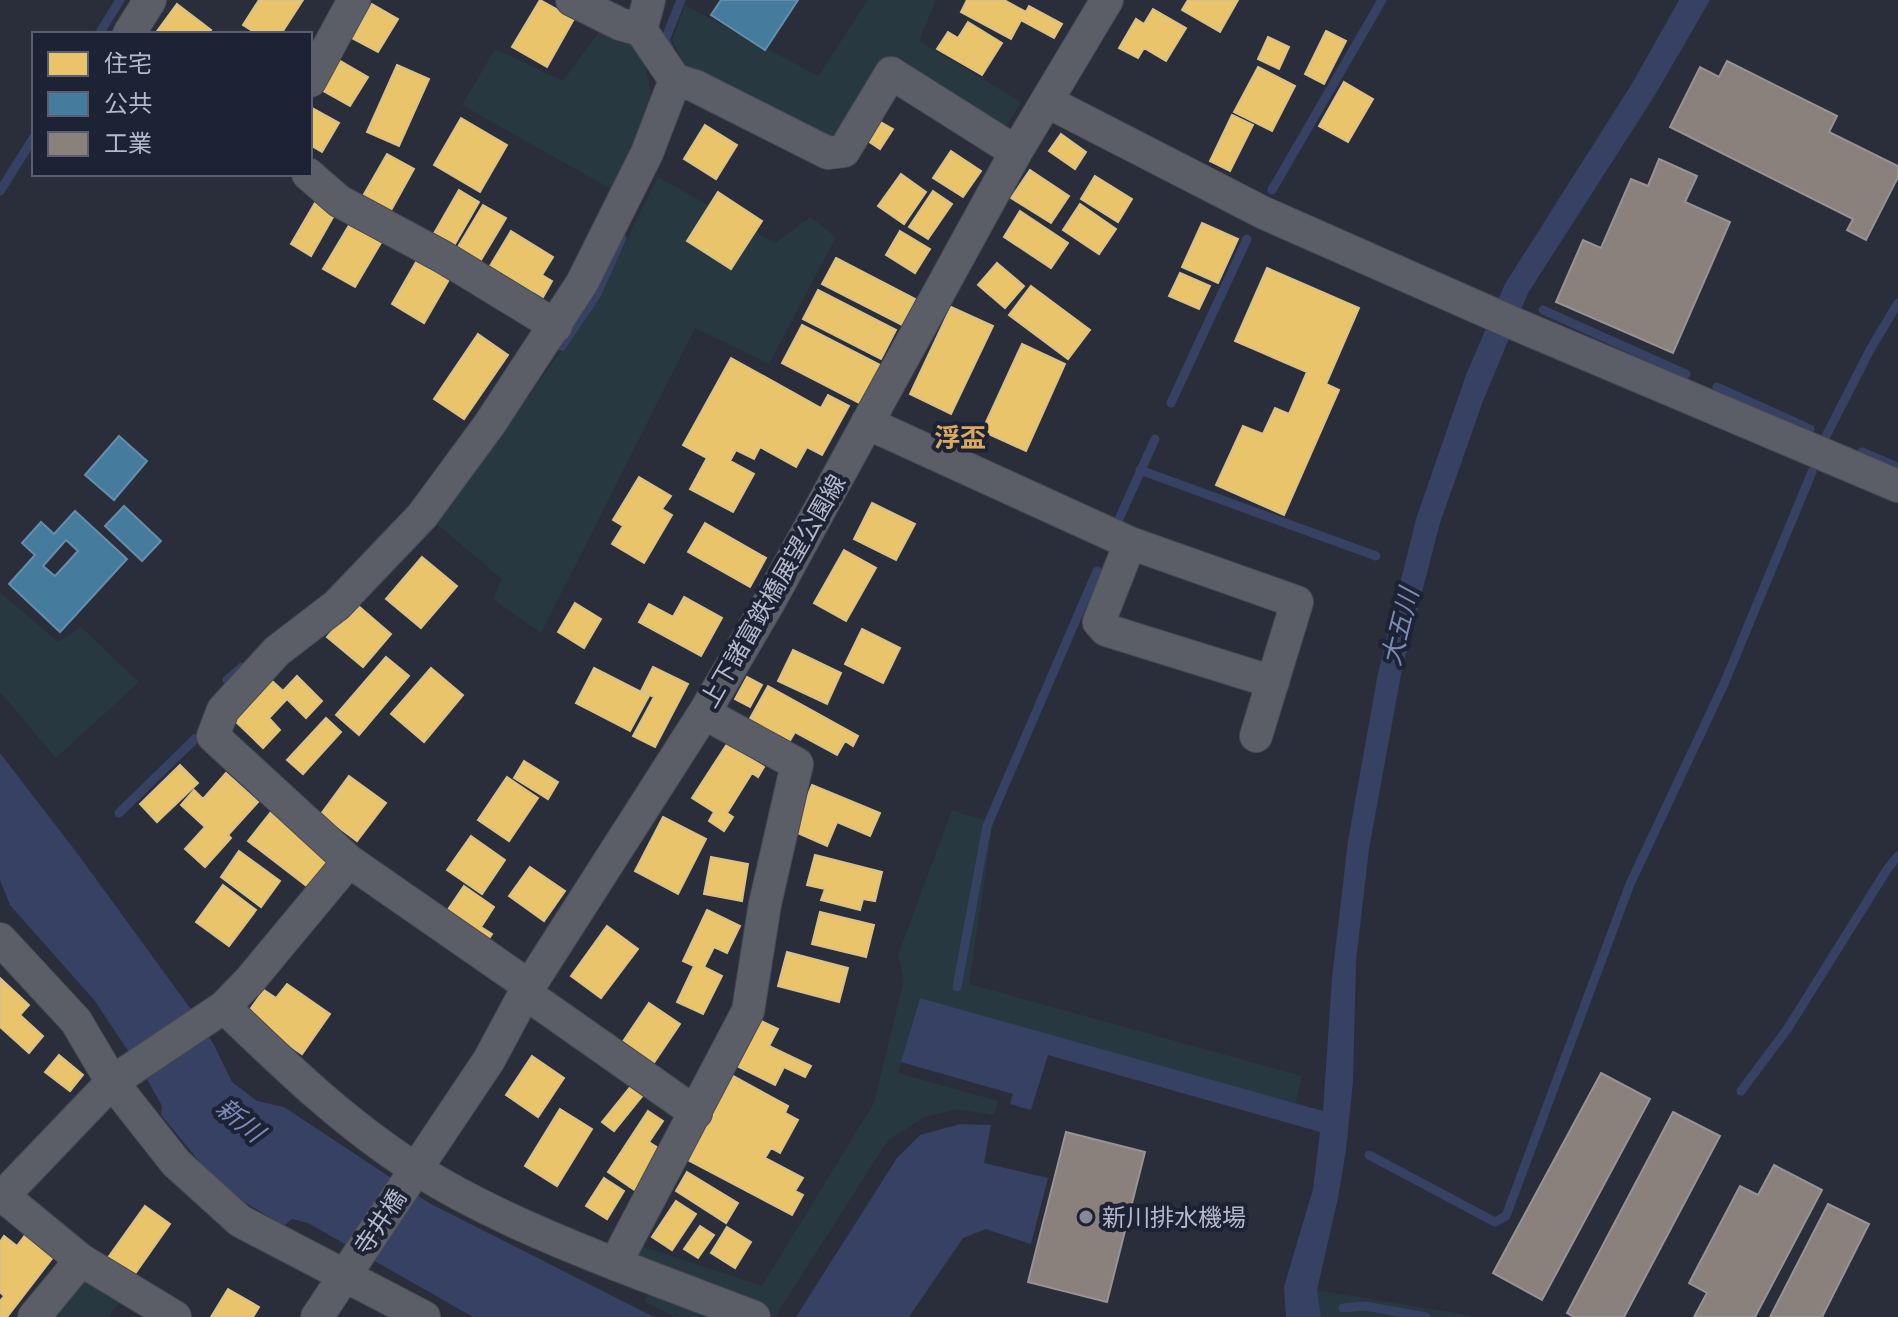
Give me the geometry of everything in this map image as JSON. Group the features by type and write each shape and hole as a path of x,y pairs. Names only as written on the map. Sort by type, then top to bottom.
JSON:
{"street":[{"path":"130,32 150,0"},
{"path":"312,77 354,0"},
{"path":"572,0 620,24 645,15 675,80 647,153 582,283 556,326 422,516 337,605 277,651 223,710 213,736 349,861 696,1113"},
{"name":"上下諸富鉄橋展望公園線","path":"416,1168 489,1060 527,989 704,713 768,604 1016,152 1107,0"},
{"path":"675,80 695,86 828,153 844,151 891,73 1016,152"},
{"path":"1048,102 1264,213 1520,326 1898,486"},
{"path":"310,176 339,201 443,257 556,326"},
{"path":"867,423 1130,543 1297,602 1256,736"},
{"path":"1130,543 1099,622 1106,630 1273,682"},
{"path":"615,1264 748,1011 765,904 797,764 704,713"},
{"path":"175,1317 81,1260 3,1196 116,1079 219,1011 251,979 349,861"},
{"path":"0,939 76,1021 176,1163 240,1221 424,1317"},
{"path":"219,1011 312,1092 416,1168 540,1235 754,1317"},
{"name":"寺井橋","path":"344,1275 416,1168"},
{"path":"34,1317 81,1260"},
{"path":"317,1317 344,1275"}],"shaded area":[{"path":"868,0 936,0 919,41 1021,102 1003,132 886,61 836,147 686,68 672,40 685,5 818,76"},
{"path":"602,28 641,50 653,101 613,190 462,105 495,49 563,81"},
{"path":"658,177 775,243 810,217 836,237 769,364 695,328 541,633 493,599 502,579 437,524 596,302"},
{"path":"0,592 58,642 81,627 139,682 56,758 0,692"},
{"path":"952,810 993,823 969,984 1302,1076 1295,1104 920,998 898,1073 998,1101 994,1115 957,1109 925,1117 888,1140 775,1317 675,1317 644,1301 660,1276 628,1253 632,1243 762,1286 874,1103 904,979 898,955"},
{"path":"85,1271 123,1299 108,1317 48,1317"},
{"path":"1317,1290 1468,1315 1473,1317 1321,1317"}],"water":[{"name":"大五川","path":"1679,0 1710,0 1655,95 1528,293 1483,401 1440,523 1402,669 1369,849 1356,961 1353,1081 1346,1150 1317,1290 1321,1317 1286,1317 1284,1287 1313,1189 1320,1132 1048,1055 1031,1110 1010,1104 1013,1094 901,1062 920,998 1323,1111 1332,978 1348,841 1378,673 1416,519 1466,375 1505,284 1633,82"},
{"name":"新川","path":"0,753 193,1012 232,1082 257,1101 284,1107 429,1203 654,1317 473,1317 308,1223 292,1219 284,1226 246,1203 209,1173 161,1115 162,1106 148,1081 95,1001 10,905 0,880"},
{"path":"960,1124 991,1125 984,1163 1048,1178 1031,1244 986,1229 963,1238 909,1317 796,1317 897,1158 920,1135"}],"building: 住宅":[{"path":"259,0 303,0 282,32 254,32 243,25"},
{"path":"540,0 574,19 547,67 512,47"},
{"path":"967,0 1004,0 1026,12 1029,6 1062,24 1054,38 1021,20 1011,39 961,12"},
{"path":"1188,0 1238,0 1220,32 1182,10"},
{"path":"177,4 211,30 210,32 156,32"},
{"path":"372,4 398,19 378,52 352,38"},
{"path":"1153,9 1186,28 1166,61 1144,48 1138,58 1119,48 1136,19 1144,24"},
{"path":"968,22 1002,43 982,75 937,49 948,32 958,38"},
{"path":"1326,31 1346,41 1324,84 1305,74"},
{"path":"1268,37 1289,47 1279,69 1258,59"},
{"path":"337,59 368,77 350,106 320,89"},
{"path":"397,65 429,79 399,146 367,132"},
{"path":"1258,67 1295,86 1272,131 1234,112"},
{"path":"1344,82 1373,99 1348,142 1319,126"},
{"path":"312,108 339,123 322,152 312,146"},
{"path":"1232,115 1253,125 1230,171 1210,161"},
{"path":"461,118 507,145 480,192 434,165"},
{"path":"877,120 893,129 880,149 865,139"},
{"path":"705,125 737,145 716,179 684,159"},
{"path":"1061,134 1086,152 1075,169 1049,151"},
{"path":"951,151 981,171 963,197 933,178"},
{"path":"387,154 414,169 390,212 363,196"},
{"path":"1030,170 1069,196 1051,223 1011,198"},
{"path":"901,174 926,192 904,224 878,206"},
{"path":"1095,176 1132,199 1118,222 1081,199"},
{"path":"459,190 479,202 452,249 432,237"},
{"path":"933,191 952,204 928,239 909,227"},
{"path":"718,192 762,221 731,269 687,241"},
{"path":"316,201 336,212 311,256 291,244"},
{"path":"1080,204 1116,229 1099,254 1063,230"},
{"path":"483,205 506,218 478,265 455,252"},
{"path":"1020,211 1068,243 1051,268 1004,237"},
{"path":"351,222 382,241 355,287 323,269"},
{"path":"1202,223 1238,239 1218,283 1182,267"},
{"path":"511,231 553,257 542,275 552,281 543,297 533,291 530,297 487,271"},
{"path":"900,231 930,249 915,273 886,255"},
{"path":"419,257 451,276 424,323 392,304"},
{"path":"836,258 915,299 902,325 822,284"},
{"path":"997,263 1024,286 1005,308 978,285"},
{"path":"1267,268 1359,308 1326,384 1339,390 1284,515 1216,485 1243,426 1263,434 1275,408 1289,414 1307,372 1235,341"},
{"path":"1180,273 1210,286 1199,309 1169,296"},
{"path":"1031,286 1090,330 1068,359 1009,315"},
{"path":"818,290 896,330 881,359 803,319"},
{"path":"951,307 993,326 951,414 910,394"},
{"path":"802,325 882,366 863,405 782,363"},
{"path":"478,334 508,355 464,419 434,399"},
{"path":"1022,344 1065,364 1026,451 982,431"},
{"path":"731,358 821,408 828,395 849,406 822,455 807,447 796,467 760,447 754,459 736,450 730,461 754,474 733,512 690,489 707,458 683,445"},
{"path":"639,477 671,496 662,509 672,515 644,563 612,544 623,526 613,520"},
{"path":"872,503 915,524 896,560 854,539"},
{"path":"705,523 766,558 750,587 688,552"},
{"path":"844,550 876,568 846,621 814,603"},
{"path":"422,557 457,586 421,628 386,599"},
{"path":"684,597 722,618 701,656 639,622 649,604 673,617"},
{"path":"355,603 391,634 363,667 327,637"},
{"path":"575,603 601,619 584,648 558,632"},
{"path":"862,629 900,648 883,683 845,664"},
{"path":"793,650 841,673 827,704 778,681"},
{"path":"386,657 409,676 359,735 336,715"},
{"path":"653,667 688,684 655,747 633,736 654,697 641,691"},
{"path":"431,668 463,695 424,742 391,714"},
{"path":"594,668 649,696 630,731 576,703"},
{"path":"297,676 322,701 306,718 287,699 269,718 280,730 263,748 233,719 270,679 283,691"},
{"path":"747,677 762,685 750,707 735,699"},
{"path":"768,686 858,736 853,746 845,741 837,755 795,732 788,744 748,722"},
{"path":"326,718 341,732 303,774 287,760"},
{"path":"727,744 764,767 758,777 752,773 727,813 733,817 724,831 709,821 714,812 692,798"},
{"path":"524,761 558,782 548,799 514,778"},
{"path":"180,765 198,783 157,822 140,804"},
{"path":"226,773 258,802 205,867 185,849 205,827 181,805 194,790 203,799"},
{"path":"349,776 386,803 357,841 321,814"},
{"path":"507,777 538,798 509,841 478,820"},
{"path":"812,785 880,813 870,836 837,822 827,846 793,831"},
{"path":"271,812 331,859 308,887 248,841"},
{"path":"663,817 706,839 678,894 635,871"},
{"path":"471,836 505,860 482,894 447,870"},
{"path":"239,851 280,881 261,907 221,877"},
{"path":"815,855 882,872 875,901 863,899 860,910 821,900 825,889 807,885"},
{"path":"711,857 748,864 742,901 704,894"},
{"path":"530,867 565,891 544,921 509,896"},
{"path":"223,885 256,910 229,946 196,922"},
{"path":"464,886 494,907 481,927 492,934 486,943 445,914"},
{"path":"707,910 740,926 727,953 714,947 704,967 722,976 703,1014 677,1002 694,966 683,961"},
{"path":"820,912 874,925 866,957 812,944"},
{"path":"607,926 638,949 601,998 571,976"},
{"path":"787,952 848,968 839,1002 778,986"},
{"path":"1,979 29,1005 20,1015 43,1036 29,1053 0,1027"},
{"path":"287,984 330,1014 302,1054 246,1015 264,990 276,998"},
{"path":"649,1003 680,1024 653,1064 622,1043"},
{"path":"755,1018 778,1029 769,1046 811,1066 805,1077 784,1067 775,1085 733,1064"},
{"path":"59,1055 83,1075 70,1091 45,1072"},
{"path":"532,1056 564,1078 538,1117 506,1095"},
{"path":"733,1076 788,1106 785,1113 798,1120 780,1153 771,1148 765,1158 803,1178 795,1191 803,1195 792,1215 688,1160 700,1138 695,1136 711,1105 716,1107"},
{"path":"632,1085 644,1094 614,1131 602,1122"},
{"path":"560,1109 592,1129 557,1186 525,1166"},
{"path":"648,1111 663,1121 649,1142 666,1153 639,1193 608,1172"},
{"path":"687,1172 738,1203 726,1223 676,1191"},
{"path":"604,1178 624,1191 607,1219 586,1206"},
{"path":"676,1201 696,1214 672,1250 652,1237"},
{"path":"145,1206 170,1224 132,1278 107,1259"},
{"path":"700,1226 714,1235 698,1258 684,1249"},
{"path":"727,1227 751,1242 735,1268 711,1253"},
{"path":"26,1234 54,1256 7,1317 0,1317 0,1301 4,1296 0,1292 0,1242 4,1236 17,1246"},
{"path":"228,1289 259,1307 253,1317 211,1317"}],"building: 公共":[{"path":"721,0 798,0 765,50 711,15"},
{"path":"119,436 147,461 114,500 85,475"},
{"path":"124,506 161,541 142,561 105,526"},
{"path":"75,511 127,559 60,632 9,584 35,555 22,543 41,522 54,534","holes":["66,540 78,551 55,576 43,566"]}],"building: 工業":[{"path":"1727,61 1837,116 1829,132 1898,166 1898,177 1866,240 1847,230 1853,219 1670,127 1700,67 1719,77"},
{"path":"1659,159 1697,176 1685,202 1730,222 1673,353 1556,302 1583,240 1601,248 1631,179 1648,186"},
{"path":"1601,1073 1650,1099 1542,1300 1493,1273"},
{"path":"1673,1112 1720,1136 1624,1317 1574,1317 1567,1313"},
{"name":"新川排水機場","path":"1066,1132 1145,1152 1107,1302 1028,1282"},
{"path":"1774,1165 1822,1190 1755,1317 1694,1317 1707,1293 1689,1283 1740,1186 1758,1195"},
{"path":"1828,1204 1869,1224 1822,1317 1770,1317"}],"waterway":[{"path":"100,32 120,0"},
{"path":"669,48 665,40 681,0"},
{"path":"1272,190 1382,0"},
{"path":"0,191 32,140"},
{"path":"562,346 597,294 622,238"},
{"path":"1171,403 1247,239"},
{"path":"1826,436 1898,303"},
{"path":"1543,310 1686,374"},
{"path":"1717,387 1810,429"},
{"path":"1119,519 1155,439"},
{"path":"1862,452 1898,467"},
{"path":"1140,470 1376,556"},
{"path":"1369,1155 1495,1222 1506,1216 1630,884 1724,684 1812,472"},
{"path":"957,987 987,826 1097,571"},
{"path":"227,680 242,667"},
{"path":"119,813 196,738"},
{"path":"1741,1091 1788,1028 1898,856"},
{"path":"1343,1308 1365,1306 1426,1317"}],"place":[{"name":"新川排水機場","path":"1086,1217"}],"district":[{"name":"浮盃","path":"960,438"}]}
